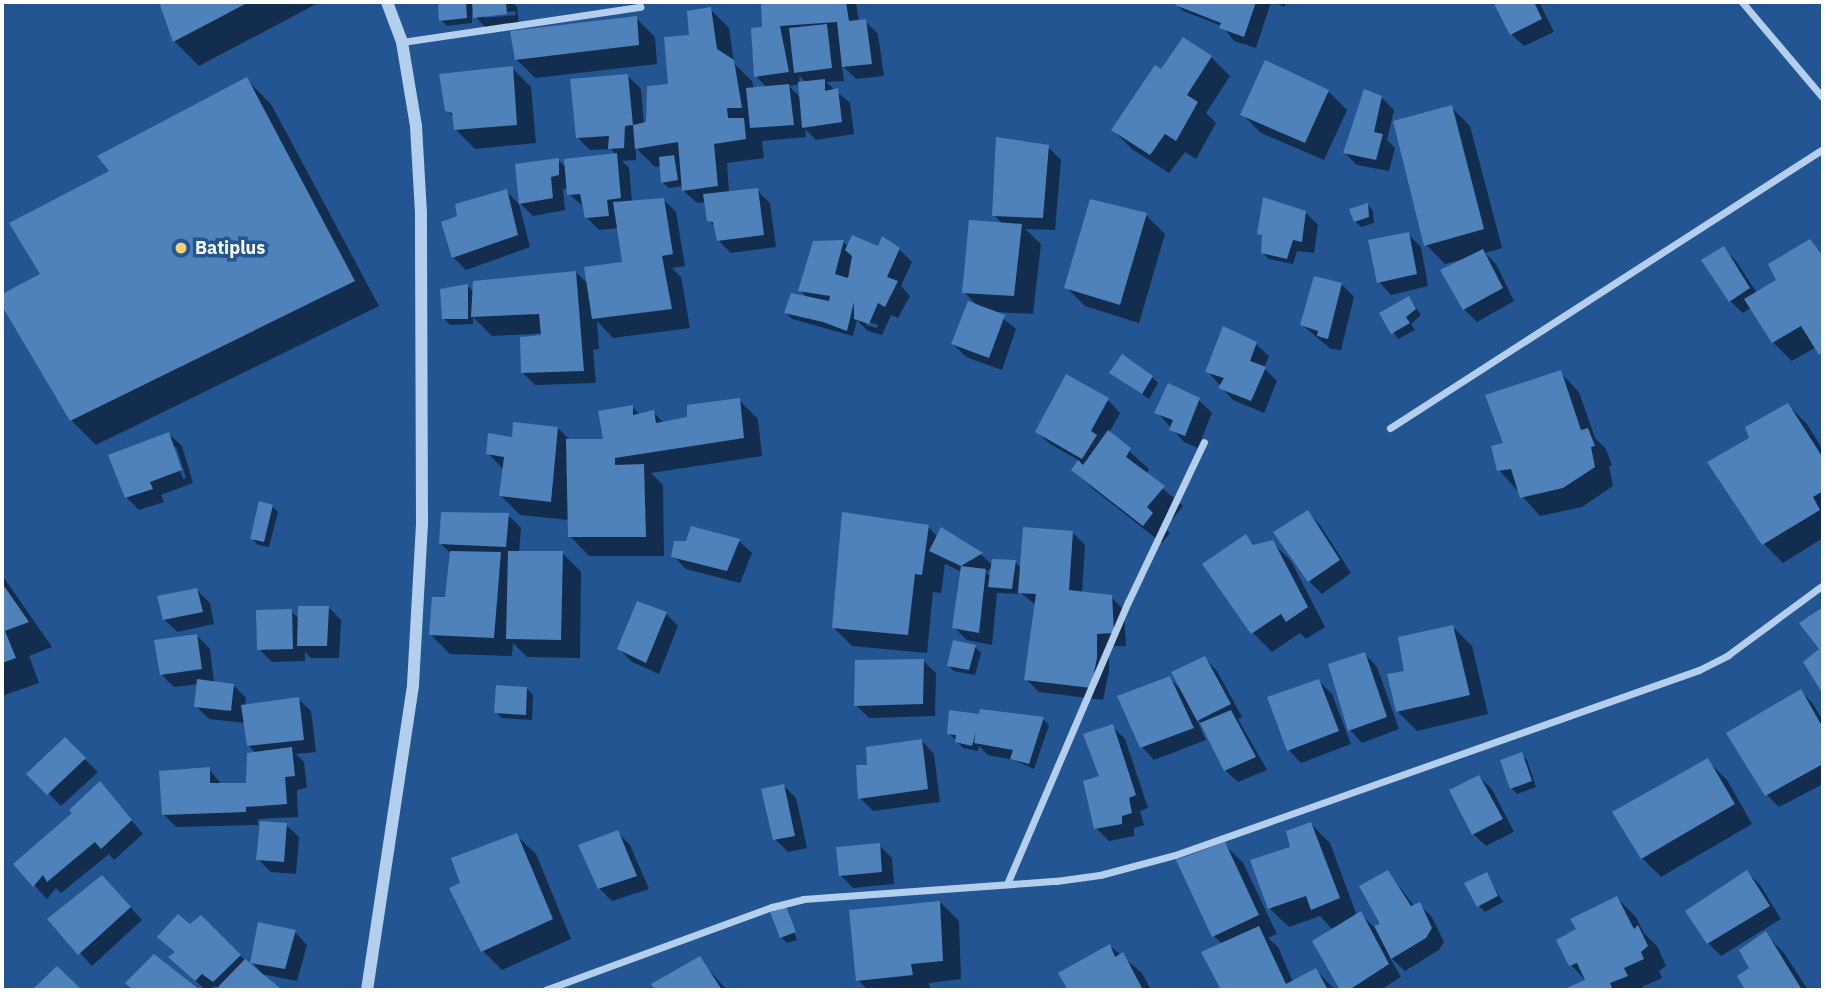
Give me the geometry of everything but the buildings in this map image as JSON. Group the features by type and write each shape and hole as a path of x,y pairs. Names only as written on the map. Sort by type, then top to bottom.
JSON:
{"street":[{"path":"367,990 405,752 420,606 423,439 421,213 416,126 402,42 387,2"},
{"path":"1742,2 1823,98"},
{"path":"402,42 640,7"},
{"path":"1390,428 1823,149"},
{"path":"1007,884 1128,602 1203,442"},
{"path":"545,990 772,907 803,899 1100,875 1175,855 1699,670 1728,655 1823,585"}],"place":[{"name":"Batiplus","path":"181,248"}]}
